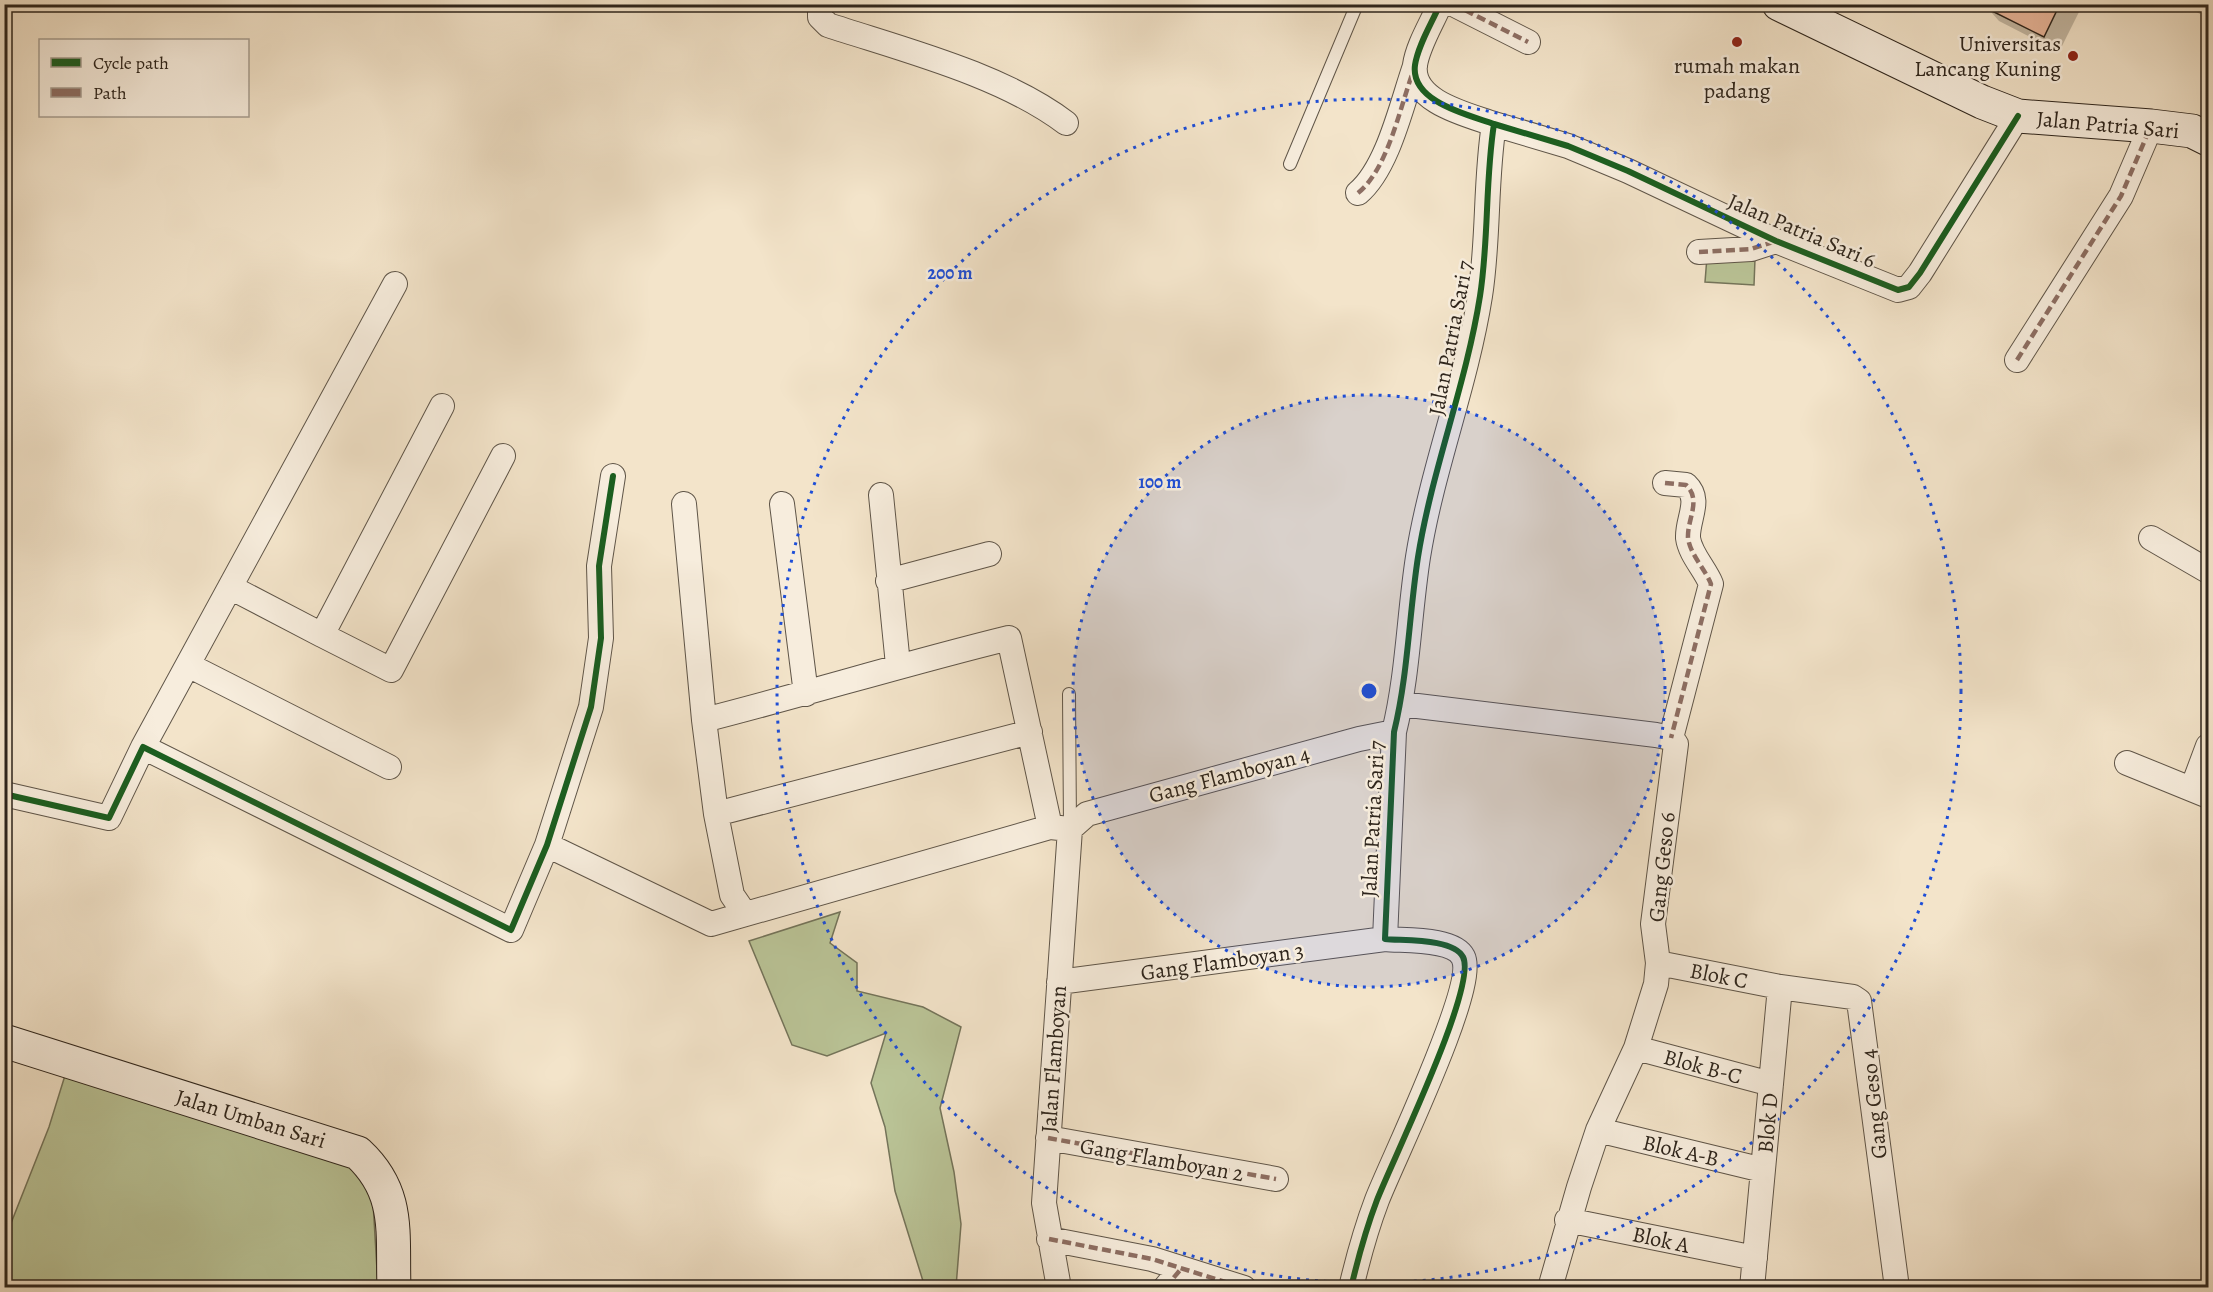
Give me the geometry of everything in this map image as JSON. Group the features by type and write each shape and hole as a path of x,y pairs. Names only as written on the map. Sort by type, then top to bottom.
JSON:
{"street":[{"path":"820,4 820,17 828,24 959,69 1042,105 1066,123"},
{"path":"1358,193 1373,177 1383,157 1440,4"},
{"path":"1453,4 1527,42"},
{"name":"Jalan Patria Sari","path":"1779,4 1982,102 2018,116 2151,126 2192,131 2208,139"},
{"path":"1415,66 1416,77 1424,91 1440,105 1494,124"},
{"name":"Jalan Patria Sari 6","path":"1494,124 1568,146 1628,171 1776,242 1898,290 1909,287 1977,184 2018,116"},
{"name":"Jalan Patria Sari 7","path":"1385,939 1394,732 1401,704 1418,555 1468,359 1480,295 1488,225 1488,162 1494,124"},
{"path":"2017,360 2121,196 2151,126"},
{"path":"1699,252 1751,249 1776,242"},
{"path":"4,794 109,818 143,747 395,284"},
{"path":"322,635 442,406"},
{"path":"230,587 391,670 503,456"},
{"path":"143,747 511,930 548,845 591,707 601,638 598,567 613,476"},
{"name":"Gang Geso 6","path":"1550,1287 1567,1220 1598,1130 1635,1048 1656,984 1658,963 1653,924 1676,744 1671,738 1711,584 1688,540 1695,500 1692,492 1686,485 1665,483"},
{"path":"704,720 806,694 898,665 881,495"},
{"path":"684,504 704,720 716,814 732,895 745,914"},
{"path":"782,504 806,694"},
{"path":"2151,538 2208,571"},
{"path":"888,580 988,554"},
{"name":"Jalan Flamboyan","path":"898,665 1009,638 1030,732 1060,828 1059,982 1044,1203 1059,1287"},
{"path":"188,665 389,767"},
{"path":"1401,704 1671,738"},
{"path":"716,814 1030,732"},
{"name":"Gang Flamboyan 4","path":"548,845 711,924 1060,828 1087,814 1359,739 1394,732"},
{"path":"2127,763 2200,792 2208,746"},
{"path":"1351,1287 1361,1246 1376,1201 1450,1026 1462,995 1466,969 1459,952 1445,944 1385,939"},
{"name":"Gang Flamboyan 3","path":"1059,982 1385,939"},
{"name":"Blok C","path":"1658,963 1780,987"},
{"name":"Blok D","path":"1752,1287 1780,987"},
{"name":"Gang Geso 4","path":"1780,987 1853,997 1862,1004 1885,1210 1897,1287"},
{"name":"Jalan Umban Sari","path":"4,1041 358,1153 371,1165 383,1182 391,1203 394,1287"},
{"name":"Blok B-C","path":"1635,1048 1771,1084"},
{"name":"Blok A-B","path":"1598,1130 1763,1170"},
{"name":"Gang Flamboyan 2","path":"1048,1138 1276,1179"},
{"name":"Blok A","path":"1567,1220 1755,1258"},
{"path":"1049,1239 1152,1259 1244,1287"},
{"path":"1165,1287 1181,1269"}],"lane":[{"path":"1290,164 1357,4"},
{"path":"1060,828 1069,694"}],"green space":[{"path":"1707,257 1755,259 1754,285 1705,282"},
{"path":"840,912 830,943 857,963 857,991 923,1007 961,1027 940,1108 954,1172 961,1224 956,1287 922,1287 923,1281 895,1191 885,1127 871,1083 886,1033 827,1056 792,1045 749,941"},
{"path":"67,1069 355,1163 373,1202 378,1287 5,1287 4,1241 49,1127"}],"building":[{"path":"1978,4 2060,4 2044,37"}],"marked path":[{"path":"1453,4 1528,42"},
{"path":"1358,193 1377,169 1385,153 1413,72"},
{"path":"2017,360 2121,196 2151,126"},
{"path":"1699,252 1751,249 1776,241"},
{"path":"1665,483 1686,485 1691,491 1693,510 1688,531 1689,544 1711,584 1671,738"},
{"path":"1048,1138 1276,1179"},
{"path":"1049,1239 1152,1259 1244,1288"},
{"path":"1165,1288 1181,1269"}],"cycle path":[{"path":"1351,1288 1373,1211 1446,1036 1458,1002 1464,974 1463,957 1449,946 1439,943 1385,939 1394,732 1399,710 1424,524 1466,362 1480,296 1494,124 1457,111 1431,98 1416,78 1415,65 1419,50 1440,4"},
{"path":"1494,124 1568,146 1628,171 1776,241 1898,290 1909,287 1920,273 2018,116"},
{"path":"4,794 109,818 143,747 511,930 547,845 591,707 601,638 599,566 613,476"}],"place":[{"name":"rumah makan padang","path":"1737,42"},
{"name":"Universitas Lancang Kuning","path":"2073,56"}]}
